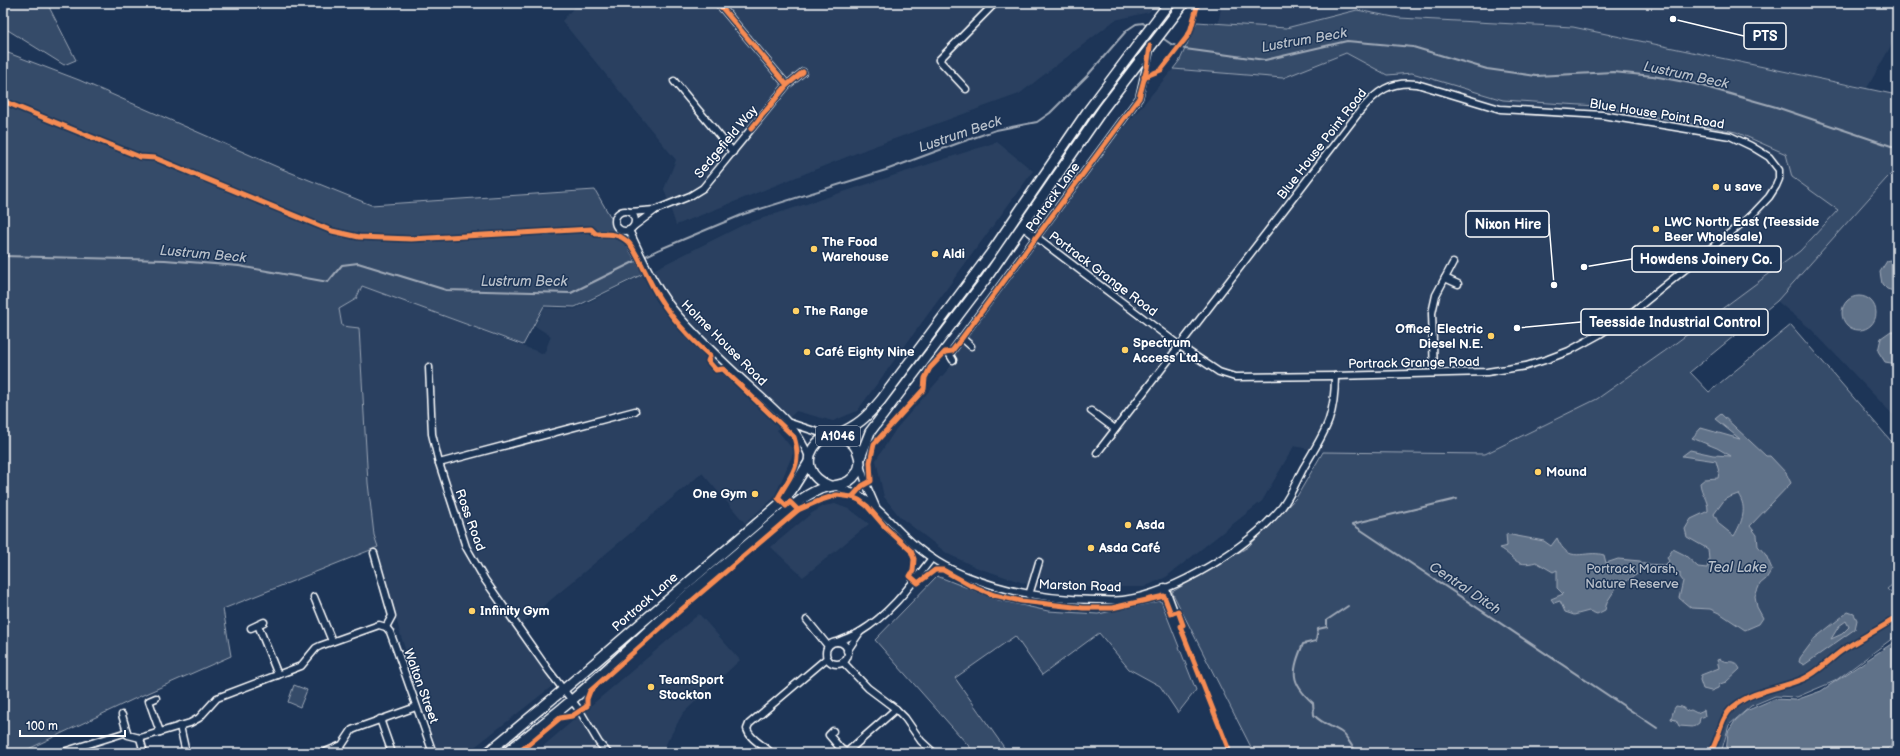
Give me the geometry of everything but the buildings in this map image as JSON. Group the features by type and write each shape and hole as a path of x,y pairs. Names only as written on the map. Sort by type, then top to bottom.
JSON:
{"main road":[{"name":"Portrack Lane","path":"487,753 564,690 782,502 791,491 809,460 813,447 819,440 854,427 864,419 881,400 991,253 1087,112 1169,3"},
{"name":"Portrack Lane","path":"506,753 571,700 678,604 794,506 817,490 850,480 857,472 867,438 874,427 1023,227 1103,109 1184,3"},
{"name":"A1046","path":"833,436 847,439 856,447 860,461"},
{"name":"A1046","path":"809,460 813,475 820,482 833,486"}],"street":[{"path":"718,3 787,85"},
{"path":"966,88 939,60 995,3"},
{"name":"Portrack Lane","path":"953,360 950,355 952,351 1139,98 1152,44"},
{"name":"Sedgefield Way","path":"630,212 655,210 690,196 703,188 787,85 803,72"},
{"path":"674,81 733,152"},
{"name":"Blue House Point Road","path":"1096,453 1360,111 1376,93 1391,86 1404,83 1417,84 1500,109 1602,114 1730,136 1769,157 1779,170"},
{"name":"Portrack Grange Road","path":"1023,227 1180,346 1226,376 1335,376 1487,372 1526,366 1569,351 1600,334 1630,314 1752,215 1769,197 1776,186 1779,179 1779,170"},
{"path":"632,228 634,217 630,212 621,212 615,220 618,228 624,231 632,228 655,210"},
{"name":"Holme House Road","path":"632,228 637,246 646,265 659,288 678,316 720,358 790,423 801,439 809,460"},
{"path":"1434,373 1432,313 1436,295 1453,263"},
{"path":"1445,278 1458,284"},
{"path":"962,338 971,346"},
{"name":"Ross Road","path":"429,367 432,434 438,463 459,529 473,561 607,753"},
{"name":"Marston Road","path":"833,486 859,496 877,508 909,540 932,558 968,577 1028,595 1078,600 1123,600 1165,587 1201,571 1220,560 1238,547 1283,506 1324,434 1335,398 1335,376"},
{"path":"438,463 635,411"},
{"path":"1091,411 1115,429"},
{"name":"Holme House Road","path":"790,423 833,436"},
{"name":"Marston Road","path":"860,461 866,484 877,508"},
{"path":"122,715 128,735 140,738 180,726 199,718 217,698 301,666 316,648 379,626 386,627 392,616 374,553"},
{"path":"837,642 844,645 847,651 847,657 843,662 836,664 830,662 827,658 826,651 828,646 837,642 860,632 892,606 932,558"},
{"path":"1028,595 1038,562"},
{"path":"1165,587 1174,611"},
{"path":"314,597 332,642"},
{"path":"807,620 828,646"},
{"path":"251,628 261,624 278,675"},
{"name":"Walton Street","path":"386,627 390,632 433,753"},
{"path":"847,651 860,632"},
{"path":"771,753 748,733 747,729 749,724 827,658"},
{"path":"843,662 868,688 896,709 905,718 921,741 934,753"},
{"path":"156,698 149,701 160,732"},
{"path":"324,753 342,745 352,730 416,707"},
{"path":"833,731 829,735 841,749 848,752 896,709"},
{"path":"380,719 392,753"},
{"path":"180,726 186,753"},
{"path":"63,752 127,732"},
{"path":"140,738 144,753"}],"shaded area":[{"path":"578,3 1157,3 1149,12 1115,20 1019,94 869,148 676,225 664,189 676,160 562,21"},
{"path":"1222,3 1897,3 1897,35 1867,88 1573,27 1399,18 1357,10 1286,28 1218,24"},
{"path":"1346,53 1387,75 1412,73 1503,100 1596,106 1736,132 1787,154 1793,177 1838,210 1800,251 1665,351 1597,399 1485,454 1323,452 1294,446 1262,501 1166,577 1144,587 1036,587 978,568 948,554 900,517 884,497 876,460 896,429 951,366 951,356 1116,137 1173,69 1283,78"},
{"path":"997,142 1033,171 857,411 833,421 796,411 777,430 794,451 774,498 745,523 702,473 516,629 556,683 467,753 438,753 400,633 374,535 368,483 359,328 342,326 339,309 356,299 362,286 544,354 551,336 535,326 544,308 575,309 745,224"},
{"path":"1896,168 1897,419 1811,329 1777,301"},
{"path":"835,504 851,510 869,524 803,577 771,547 812,513 824,506"},
{"path":"699,614 740,660 683,713 661,753 535,753"}],"green space":[{"path":"3,3 47,3 76,60 64,65 3,27"},
{"name":"Portrack Marsh, Nature Reserve","path":"1357,10 1399,18 1573,27 1897,95 1897,168 1777,301 1690,372 1709,392 1791,325 1897,448 1897,581 1887,589 1897,598 1897,635 1835,681 1797,697 1775,696 1751,706 1729,725 1721,753 1254,753 1172,592 1248,547 1296,498 1323,452 1485,454 1597,399 1665,351 1800,251 1838,210 1792,177 1786,154 1736,132 1596,106 1503,100 1412,73 1387,75 1346,53 1283,78 1173,69 1180,60 1197,22 1286,28"},
{"path":"3,51 79,80 282,169 371,205 595,190 643,274 575,307 544,306 523,345 362,286 356,299 339,309 342,326 359,328 368,483 374,535 378,547 223,609 231,656 134,699 20,753 3,753"},
{"path":"937,576 998,600 1048,611 1098,614 1161,601 1196,690 1178,713 1160,686 1129,669 1099,633 1042,675 1015,636 955,678 1008,753 975,753 875,640"},
{"path":"294,685 307,690 300,707 288,702"}],"water":[{"path":"1897,258 1897,292 1887,289 1882,284 1880,272 1887,261"},
{"path":"1856,296 1862,296 1871,301 1875,307 1875,319 1871,325 1862,330 1856,330 1847,325 1842,316 1842,310 1847,301"},
{"path":"1891,331 1897,331 1897,364 1885,362 1878,351 1881,338"},
{"name":"Teal Lake","path":"1721,414 1766,456 1770,456 1786,473 1791,483 1750,526 1757,535 1758,546 1766,555 1772,569 1766,579 1760,584 1755,596 1757,607 1763,618 1759,624 1745,630 1721,614 1710,609 1691,608 1679,598 1683,581 1680,577 1680,573 1676,572 1672,566 1645,569 1616,588 1607,602 1605,610 1597,614 1589,611 1574,615 1565,612 1560,601 1554,603 1551,599 1563,594 1557,588 1557,570 1553,572 1536,562 1524,564 1519,563 1499,548 1507,546 1506,534 1544,541 1551,546 1557,538 1567,552 1578,555 1604,555 1606,563 1618,559 1640,561 1644,564 1665,565 1669,561 1667,558 1673,549 1685,555 1698,567 1707,568 1709,560 1708,549 1687,537 1685,529 1691,519 1708,511 1707,503 1700,483 1705,479 1718,478 1719,472 1716,461 1682,456 1690,450 1713,455 1731,456 1717,448 1692,438 1701,428 1740,439 1715,419","holes":["1738,494 1743,504 1743,515 1734,536 1719,524 1714,514 1725,499"]},
{"path":"1848,612 1854,614 1857,620 1855,629 1804,665 1799,662 1800,658 1815,638","holes":["1846,621 1849,627 1842,634 1831,639 1839,626"]},
{"path":"1897,640 1897,741 1882,753 1726,753 1728,732 1735,721 1746,711 1774,699 1796,700 1821,691"},
{"path":"1720,659 1735,663 1740,669 1726,682 1720,684 1718,688 1711,691 1703,689 1700,680 1701,675 1719,668 1717,660"},
{"path":"1676,706 1682,707 1687,711 1691,710 1697,713 1704,710 1705,716 1700,718 1699,723 1693,727 1679,726 1676,720 1671,719"}],"waterway":[{"name":"Lustrum Beck","path":"3,256 165,260 239,266 328,282 342,265 358,263 446,290 571,293 658,250 744,214 886,170 996,130 1037,122 1050,113 1087,76 1127,30 1136,24 1143,23 1148,27"},
{"name":"Lustrum Beck","path":"1161,37 1171,44 1185,49 1265,60 1347,41 1413,47 1487,69 1536,76 1613,72 1653,76 1695,84 1776,107 1897,148"},
{"name":"Central Ditch","path":"1457,499 1352,524 1657,728"},
{"path":"1348,606 1327,620 1327,627 1318,629 1316,641 1303,644 1295,669 1295,676 1296,682 1300,689 1313,703 1314,715 1320,721 1344,734 1354,749 1360,753"}],"cycle path":[{"path":"718,3 787,85"},
{"path":"1144,77 1161,70 1186,38 1190,32 1198,3"},
{"path":"852,497 862,486 871,481 870,462 874,444 924,389 925,378 930,368 945,352 952,351 1139,98 1147,68 1150,46"},
{"path":"751,129 787,85 803,72"},
{"path":"3,101 140,157 155,158 332,231 359,237 411,239 591,229 596,234 613,235 624,239 628,242 639,259 655,291 669,313 688,335 710,356 708,361 716,370 723,369 794,437 797,455 796,463 791,476 778,498 786,506 790,502 798,510"},
{"path":"518,753 560,718 572,716 587,706 587,699 590,691 682,609 798,510 837,495 852,497 867,506 886,528 911,551 914,559 913,571 910,576 918,583 935,570 943,570 970,585 994,595 1021,601 1083,608 1112,608 1164,596 1171,614 1178,611 1183,625 1180,626 1230,753"},
{"path":"1710,753 1716,742 1725,717 1728,712 1741,701 1758,693 1803,679 1818,670 1847,647 1897,617"}],"place":[{"name":"PTS","path":"1673,19"},
{"name":"u save","path":"1716,187"},
{"name":"LWC North East (Teesside Beer Wholesale)","path":"1656,229"},
{"name":"The Food Warehouse","path":"814,249"},
{"name":"Aldi","path":"935,254"},
{"name":"Howdens Joinery Co.","path":"1584,267"},
{"name":"Nixon Hire","path":"1554,285"},
{"name":"The Range","path":"796,311"},
{"name":"Teesside Industrial Control","path":"1517,328"},
{"name":"Office, Electric Diesel N.E.","path":"1491,336"},
{"name":"Spectrum Access Ltd.","path":"1125,350"},
{"name":"Café Eighty Nine","path":"807,352"},
{"name":"Mound","path":"1538,472"},
{"name":"One Gym","path":"755,494"},
{"name":"Asda","path":"1128,525"},
{"name":"Asda Café","path":"1091,548"},
{"name":"Infinity Gym","path":"472,611"},
{"name":"TeamSport Stockton","path":"651,687"}]}
